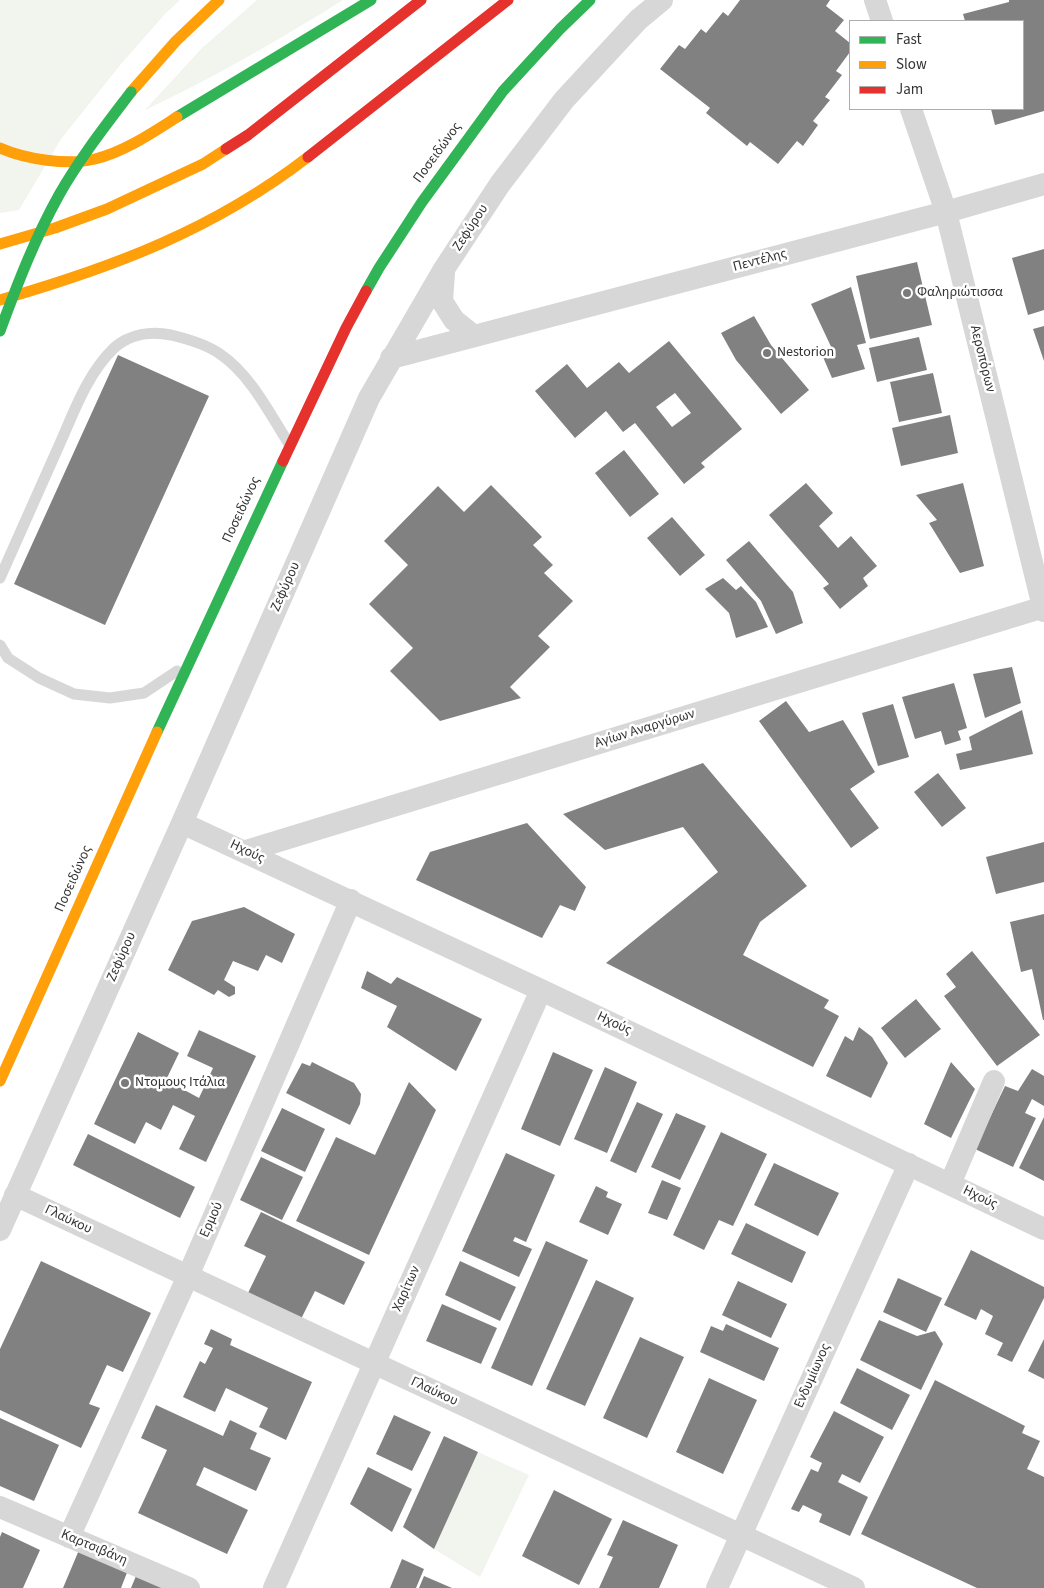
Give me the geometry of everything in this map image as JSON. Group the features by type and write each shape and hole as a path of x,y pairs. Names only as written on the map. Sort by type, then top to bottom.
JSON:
{"highway":[{"path":"0,295 37,227 131,92 176,41 219,0"},
{"path":"0,148 6,152 31,158 62,161 95,160 156,131 371,0"},
{"path":"0,244 108,210 203,164 248,135 421,0"},
{"path":"0,300 72,280 127,260 177,238 229,211 280,178 508,0"},
{"name":"Ποσειδώνος","path":"0,1081 186,666 346,328 379,268 463,144 503,91 560,29 590,0"},
{"path":"0,332 29,256 50,211 66,183"}],"street":[{"name":"Ζεφύρου","path":"0,1230 182,823 368,398 444,269 500,184 564,100 638,20 662,0"},
{"path":"875,0 882,20"},
{"name":"Αεροπόρων","path":"911,110 946,212 1044,608"},
{"name":"Πεντέλης","path":"391,358 946,212 1044,184"},
{"path":"444,269 442,301 454,320 474,336"},
{"name":"Αγίων Αναργύρων","path":"246,852 1044,608"},
{"name":"Ηχούς","path":"182,823 351,900 1044,1229"},
{"name":"Ερμού","path":"69,1537 188,1276 351,900"},
{"name":"Χαρίτων","path":"274,1588 542,990"},
{"path":"950,1184 994,1081"},
{"name":"Ενδυμίωνος","path":"717,1588 910,1164"},
{"name":"Γλαύκου","path":"15,1195 854,1588"},
{"name":"Καρτσιβάνη","path":"0,1507 189,1588"}],"lane":[{"path":"0,578 86,387 106,357 116,346 130,338 145,334 163,334 192,340 221,354 255,389 289,446"},
{"path":"0,645 8,658 31,673 74,694 110,698 144,692 186,666"}],"shaded area":[{"path":"0,0 180,0 165,14 121,64 61,139 19,210 0,213"},
{"path":"257,0 343,0 245,58 145,110 202,48"},
{"path":"478,1452 529,1475 480,1577 434,1549"}],"building":[{"path":"740,0 830,0 826,6 844,20 835,31 849,42 849,53 836,71 842,75 825,97 830,100 813,121 818,125 803,146 797,141 778,164 750,142 747,146 706,113 710,108 660,69 679,45 685,49 701,29 706,33 723,12 728,16"},
{"path":"1009,0 1044,0 1044,111 995,125 991,110 1024,110 1024,20 965,20 963,14 1009,2"},
{"path":"1044,249 1044,310 1028,315 1012,258"},
{"path":"917,262 932,325 870,339 856,276"},
{"path":"851,287 866,343 857,345 865,369 832,378 823,357 834,353 811,304"},
{"path":"754,316 771,345 809,390 781,414 736,360 721,333"},
{"path":"1044,326 1044,361 1033,329"},
{"path":"919,337 927,370 877,382 869,348"},
{"path":"669,341 742,429 701,463 705,467 684,484 635,423 623,432 606,411 575,438 535,391 567,364 587,388 619,362 629,373","holes":["675,393 691,413 672,427 656,407"]},
{"path":"118,355 209,396 105,625 14,584"},
{"path":"933,373 942,413 899,422 890,382"},
{"path":"950,415 958,453 901,466 892,428"},
{"path":"624,450 659,494 630,517 595,473"},
{"path":"806,483 833,513 819,526 838,548 851,536 877,566 863,578 868,586 840,609 823,588 829,584 769,515"},
{"path":"963,483 984,566 960,573 929,523 937,520 916,495"},
{"path":"491,485 542,537 533,545 553,565 544,573 573,601 538,636 550,647 510,687 521,698 440,721 390,671 413,648 369,604 408,565 384,541 438,486 464,512"},
{"path":"672,517 705,555 680,576 647,538"},
{"path":"749,541 793,592 803,623 776,634 761,601 726,560"},
{"path":"723,578 736,590 741,586 756,602 768,627 736,638 729,613 705,589"},
{"path":"1012,667 1021,703 985,718 973,674"},
{"path":"954,683 967,728 958,731 961,740 945,745 941,731 915,739 902,697"},
{"path":"786,701 809,732 843,720 875,772 850,789 879,828 851,848 759,721"},
{"path":"893,704 909,757 878,766 862,713"},
{"path":"1022,710 1033,754 960,770 956,754 972,750 969,737"},
{"path":"703,763 807,886 760,922 743,955 829,1000 824,1008 839,1016 813,1067 606,963 718,872 683,827 605,850 563,814"},
{"path":"938,773 966,808 942,827 914,792"},
{"path":"527,823 586,887 575,911 560,905 542,938 416,880 430,852"},
{"path":"1044,842 1044,882 996,894 986,857"},
{"path":"244,907 295,934 282,963 266,955 258,971 233,961 224,980 235,987 235,994 229,997 218,990 214,995 168,970 192,921"},
{"path":"1044,914 1043,1020 1032,969 1021,972 1010,922"},
{"path":"972,951 1040,1035 997,1066 944,996 956,987 946,974"},
{"path":"367,971 391,984 397,977 482,1019 456,1071 387,1027 397,1006 361,988"},
{"path":"916,999 941,1029 905,1058 881,1028"},
{"path":"859,1027 872,1037 888,1063 871,1098 826,1076 845,1036 853,1041"},
{"path":"199,1030 256,1056 206,1162 179,1149 195,1116 173,1105 161,1130 146,1122 135,1144 94,1124 138,1032 179,1053 166,1080 199,1098 213,1068 187,1056"},
{"path":"553,1052 593,1070 560,1146 521,1129"},
{"path":"312,1062 354,1083 361,1094 360,1104 350,1125 286,1093 302,1063 310,1066"},
{"path":"951,1062 975,1089 951,1138 924,1124"},
{"path":"605,1067 637,1082 607,1153 574,1139"},
{"path":"1032,1069 1044,1076 1044,1106 1032,1099 1025,1113 1036,1118 1013,1167 975,1149 1005,1086 1018,1091"},
{"path":"409,1082 436,1110 369,1255 296,1221 336,1137 375,1155"},
{"path":"637,1102 663,1114 636,1173 610,1161"},
{"path":"282,1108 325,1129 305,1172 261,1151"},
{"path":"676,1113 706,1126 680,1180 651,1167"},
{"path":"1044,1117 1044,1181 1019,1168"},
{"path":"721,1132 767,1154 733,1226 719,1220 704,1250 673,1235"},
{"path":"88,1134 195,1187 180,1218 73,1165"},
{"path":"506,1153 555,1175 526,1242 515,1237 513,1241 532,1249 519,1277 462,1251"},
{"path":"261,1157 303,1177 282,1220 240,1200"},
{"path":"774,1163 839,1193 818,1236 754,1205"},
{"path":"662,1180 681,1188 667,1220 648,1213"},
{"path":"596,1186 608,1192 606,1197 622,1204 608,1235 579,1222"},
{"path":"261,1212 365,1262 344,1305 315,1291 301,1319 248,1293 266,1256 244,1246"},
{"path":"746,1223 806,1252 792,1283 731,1254"},
{"path":"546,1241 588,1260 532,1386 491,1368"},
{"path":"971,1250 1044,1287 1044,1298 1012,1362 997,1355 1003,1343 985,1334 993,1316 981,1309 976,1320 944,1305"},
{"path":"41,1261 151,1313 123,1372 107,1365 89,1404 100,1408 81,1448 0,1410 0,1349"},
{"path":"460,1261 516,1287 500,1321 445,1295"},
{"path":"898,1278 942,1298 926,1332 883,1312"},
{"path":"596,1280 634,1298 585,1406 546,1389"},
{"path":"738,1281 787,1304 771,1338 722,1315"},
{"path":"442,1304 497,1328 481,1364 426,1341"},
{"path":"879,1320 917,1336 935,1331 943,1344 921,1390 860,1360"},
{"path":"726,1324 779,1348 764,1381 700,1352 711,1326 723,1331"},
{"path":"211,1329 232,1339 230,1345 312,1382 286,1440 259,1427 268,1408 226,1388 215,1412 183,1397 200,1361 205,1364 213,1348 204,1344"},
{"path":"640,1337 684,1357 647,1438 603,1418"},
{"path":"1044,1339 1044,1379 1028,1371"},
{"path":"857,1368 910,1395 892,1430 840,1403"},
{"path":"709,1378 757,1400 723,1474 676,1452"},
{"path":"935,1380 1025,1426 1022,1433 1040,1441 1027,1469 1044,1477 1044,1588 977,1588 861,1534"},
{"path":"156,1405 223,1436 230,1420 257,1433 250,1449 271,1458 256,1491 204,1467 196,1485 248,1510 227,1554 138,1513 167,1450 141,1438"},
{"path":"834,1411 884,1437 860,1483 842,1474 838,1482 868,1497 850,1536 819,1522 822,1514 803,1505 799,1512 791,1509 811,1469 818,1472 822,1463 810,1457"},
{"path":"394,1415 431,1432 412,1471 376,1454"},
{"path":"0,1418 59,1445 34,1501 0,1486"},
{"path":"444,1436 478,1452 434,1549 403,1527"},
{"path":"368,1467 412,1489 392,1532 350,1504"},
{"path":"554,1490 612,1519 579,1585 522,1556"},
{"path":"623,1520 678,1545 659,1588 599,1588 613,1557 607,1555"},
{"path":"2,1532 40,1550 23,1588 0,1588 0,1537"},
{"path":"79,1550 128,1570 121,1588 63,1588"},
{"path":"402,1559 424,1569 416,1588 390,1588"},
{"path":"136,1576 164,1588 131,1588"},
{"path":"424,1576 452,1588 419,1588"}],"traffic: fast":[{"path":"177,117 371,0"},
{"path":"366,291 422,202 503,91 560,29 590,0"},
{"path":"0,331 34,245 50,211 84,155 131,92"},
{"path":"157,732 283,461"}],"traffic: slow":[{"path":"131,92 176,41 219,0"},
{"path":"0,148 34,158 72,162 84,161 117,152 177,117"},
{"path":"0,244 55,228 107,209 203,164 226,149"},
{"path":"0,300 123,260 199,226 272,183 308,157"},
{"path":"0,1081 157,732"}],"traffic: jam":[{"path":"226,149 248,135 421,0"},
{"path":"308,157 508,0"},
{"path":"283,461 346,328 366,291"}],"place":[{"name":"Φαληριώτισσα","path":"907,293"},
{"name":"Nestorion","path":"767,353"},
{"name":"Ντομους Ιτάλια","path":"125,1083"}]}
